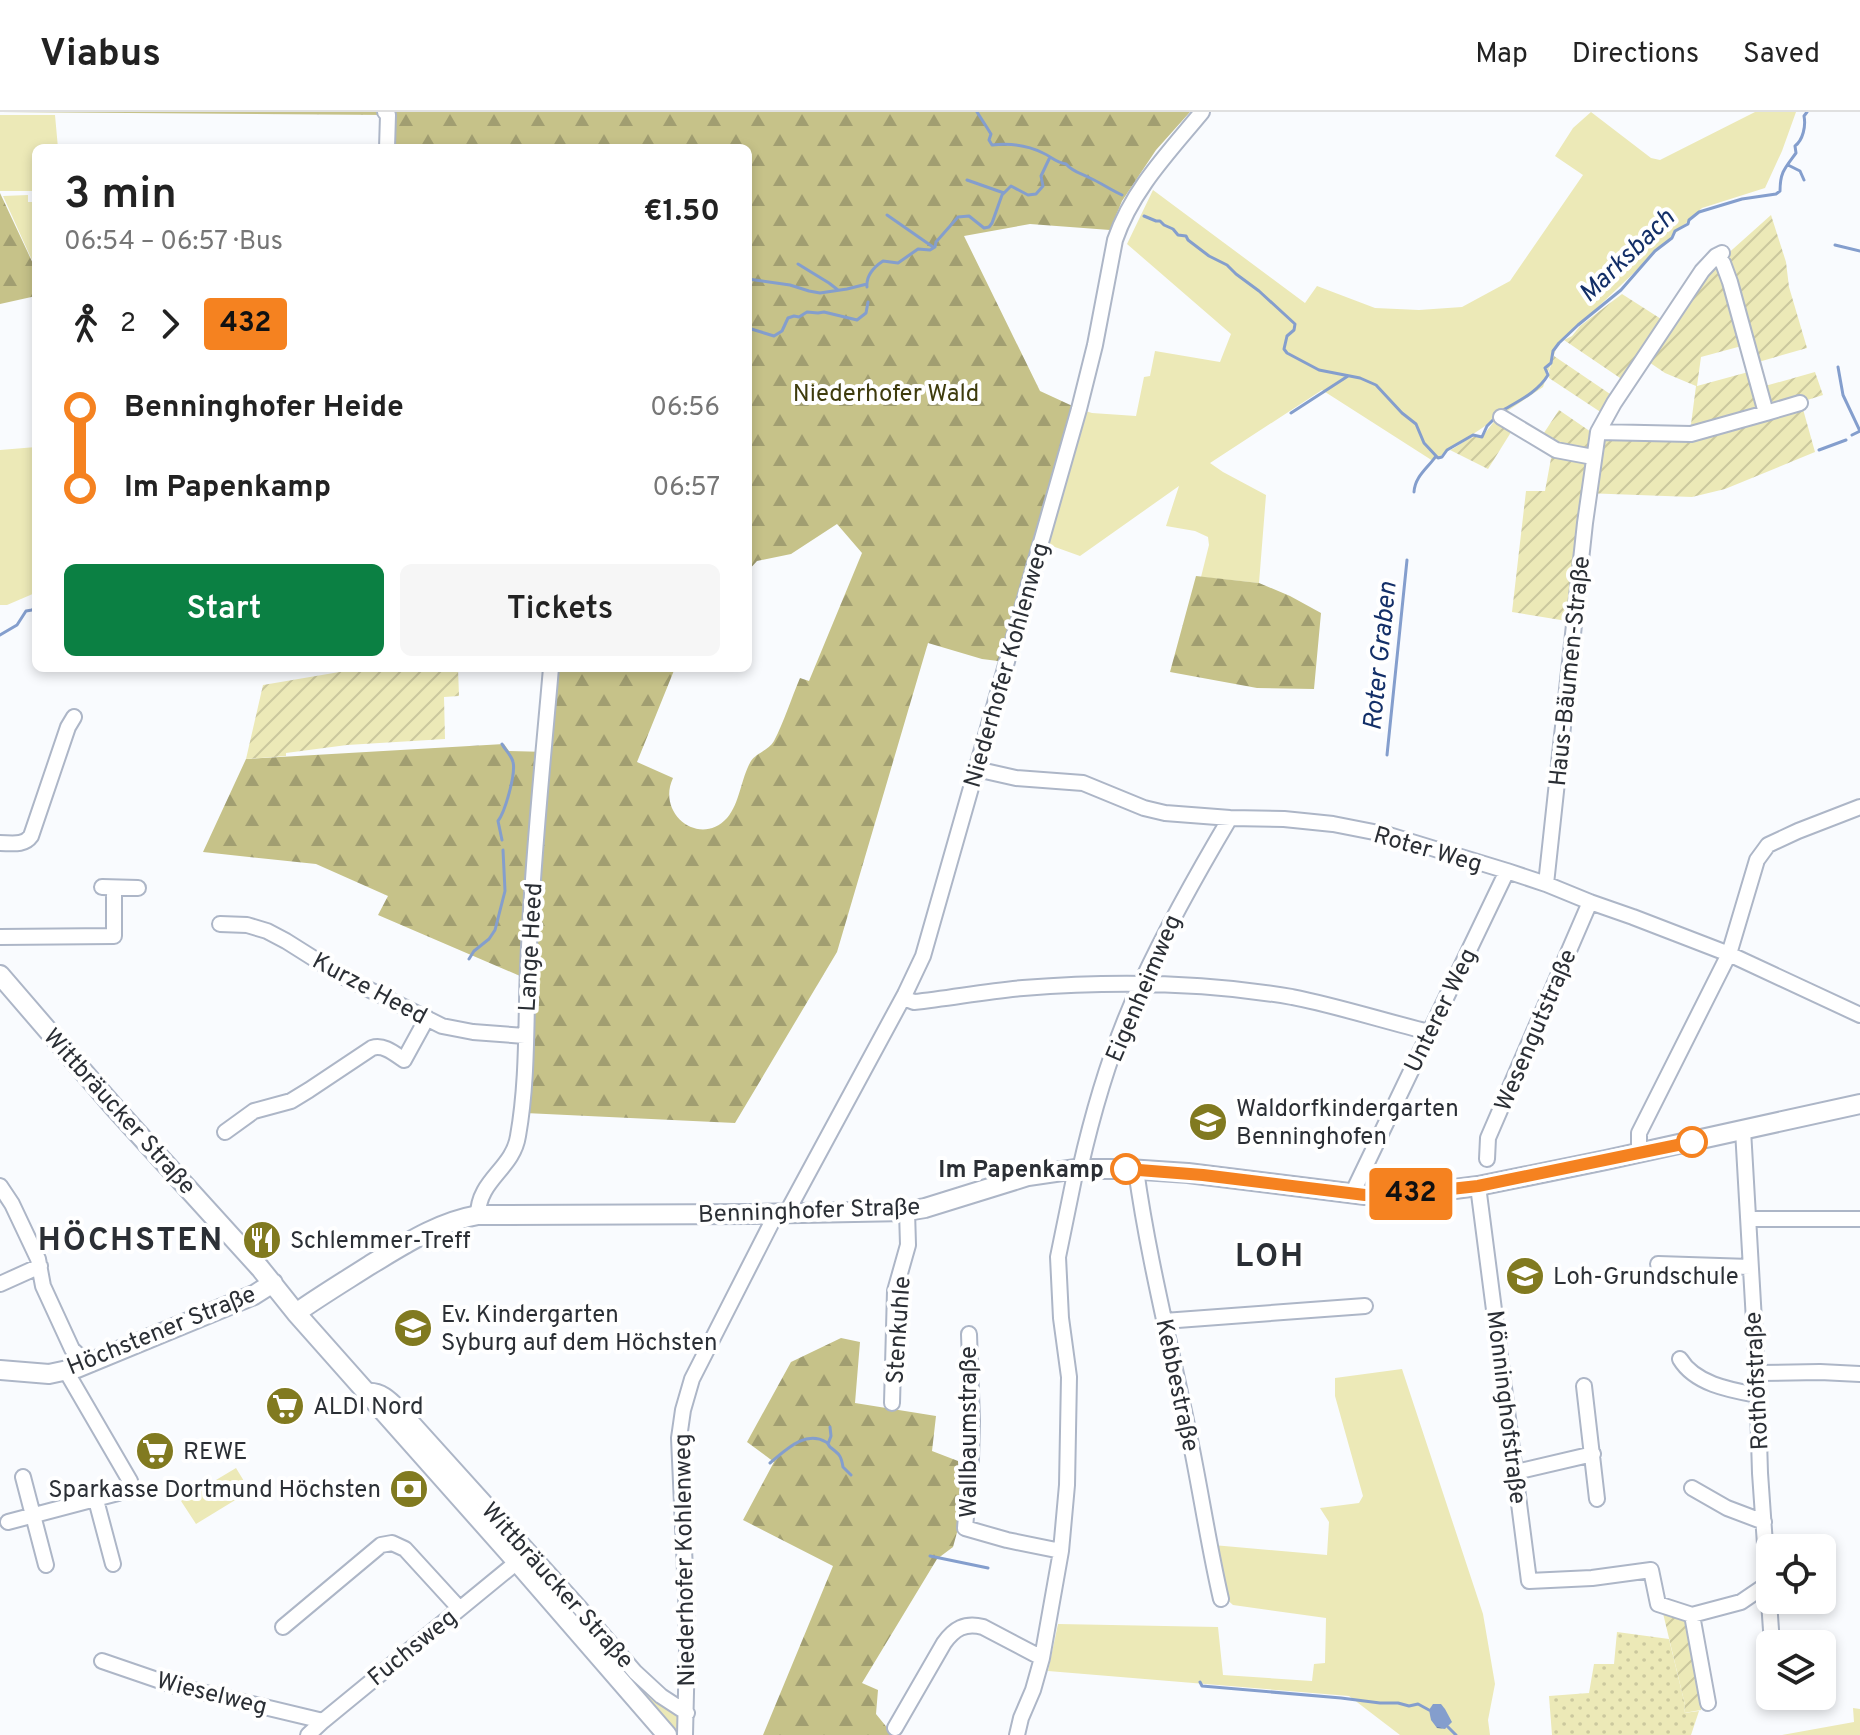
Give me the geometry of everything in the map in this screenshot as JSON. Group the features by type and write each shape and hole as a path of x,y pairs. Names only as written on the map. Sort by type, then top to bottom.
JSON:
{"main road":[{"name":"Wittbräucker Straße","path":"0,975 667,1735"},
{"name":"Benninghofer Straße","path":"296,1313 423,1234 449,1221 478,1215 907,1211 1028,1176 1078,1169 1136,1170 1260,1181 1377,1196 1405,1194 1478,1186 1860,1104"},
{"name":"Höchstener Straße","path":"0,1370 41,1374 88,1364 254,1295 273,1283"}],"street":[{"path":"385,112 388,115 387,144"},
{"name":"Niederhofer Kohlenweg","path":"685,1735 686,1593 679,1438 692,1379 903,998 928,942 1088,376 1111,256 1121,224 1138,192 1202,112"},
{"name":"Haus-Bäumen-Straße","path":"1546,884 1598,432 1702,271 1719,254 1730,282 1766,413"},
{"path":"1598,432 1691,434 1800,403"},
{"path":"1501,417 1556,450 1593,457"},
{"name":"Lange Heed","path":"478,1215 480,1195 510,1157 518,1140 523,1097 535,844 551,672"},
{"path":"0,843 22,843 31,836 74,717"},
{"name":"Roter Weg","path":"976,769 1016,778 1083,783 1144,808 1165,813 1284,819 1333,824 1389,835 1546,884 1633,917 1729,954 1860,1015"},
{"path":"1639,1153 1639,1133 1729,954 1757,860 1768,845 1860,807"},
{"name":"Eigenheimweg","path":"1078,1169 1108,1068 1140,984 1178,907 1230,818"},
{"name":"Unterer Weg","path":"1352,1194 1507,871"},
{"path":"0,937 114,936 108,888 138,888"},
{"name":"Wesengutstraße","path":"1487,1159 1488,1138 1590,902"},
{"name":"Kurze Heed","path":"220,924 247,925 267,931 340,975 442,1026 525,1036"},
{"path":"903,998 914,1002 1024,988 1140,984 1228,989 1294,998 1429,1032"},
{"path":"225,1132 254,1111 291,1101 372,1048 383,1047 404,1060 427,1018"},
{"name":"Rothöfstraße","path":"1743,1130 1765,1534"},
{"path":"1019,1734 1021,1718 1042,1658 1061,1551 1067,1485 1069,1377 1061,1318 1058,1257 1078,1169"},
{"name":"Kebbestraße","path":"1136,1170 1221,1599"},
{"path":"0,1186 38,1259 43,1286 72,1349 88,1364"},
{"name":"Mönninghofstraße","path":"1478,1186 1529,1581 1592,1578 1651,1570 1658,1604 1692,1615"},
{"name":"Stenkuhle","path":"892,1403 895,1291 908,1245 907,1211"},
{"path":"1749,1219 1860,1219"},
{"path":"1658,1264 1750,1267"},
{"path":"0,1284 40,1266"},
{"path":"1164,1321 1365,1306"},
{"name":"Wallbaumstraße","path":"969,1334 972,1421 965,1528 1061,1551"},
{"path":"1680,1359 1686,1369 1707,1381 1757,1395"},
{"path":"8,1522 118,1493 130,1481 66,1371"},
{"path":"1757,1373 1860,1374"},
{"path":"1584,1386 1597,1499"},
{"name":"Wittbräucker Straße","path":"366,1391 383,1393 404,1413 635,1672 661,1696 687,1706"},
{"path":"1516,1472 1593,1454"},
{"path":"23,1477 46,1565"},
{"path":"1692,1488 1727,1508 1764,1522"},
{"path":"96,1500 113,1564"},
{"path":"283,1627 381,1545 392,1543 405,1549 459,1608"},
{"name":"Fuchsweg","path":"308,1735 517,1562"},
{"path":"1708,1703 1692,1615 1741,1602 1756,1592"},
{"path":"895,1728 944,1643 960,1627 983,1627 1042,1658"},
{"name":"Wieselweg","path":"102,1661 172,1685 323,1721"}],"shaded area":[{"path":"1591,112 1651,158 1660,160 1755,112 1796,112 1765,188 1702,208 1557,346 1543,387 1433,461 1322,390 1210,463 1266,495 1259,583 1201,577 1208,537 1195,531 1166,526 1179,486 1080,556 1041,542 1079,409 1136,416 1144,377 1150,376 1155,351 1220,362 1231,334 1127,244 1153,190 1305,303 1317,286 1375,308 1419,310 1462,307 1510,281 1583,175 1555,156 1573,128"},
{"path":"0,115 55,115 58,144 32,144 32,191 0,191"},
{"path":"28,195 28,202 32,202 32,260 3,196"},
{"path":"1771,215 1807,348 1755,363 1749,344 1701,357 1697,386 1752,371 1758,388 1815,372 1823,395 1801,402 1815,452 1725,489 1692,497 1584,493 1573,622 1512,612 1526,491 1545,491 1552,453 1540,439 1559,410 1594,434 1690,432 1696,386 1665,373 1640,356 1623,380 1564,340 1622,294 1672,326 1701,282"},
{"path":"1554,356 1613,396 1602,413 1549,378"},
{"path":"1496,419 1513,429 1488,469 1450,450 1469,438 1482,437"},
{"path":"32,447 32,594 7,605 0,605 0,450"},
{"path":"339,672 458,672 459,696 444,697 445,739 347,745 286,753 286,756 246,759 263,685"},
{"path":"1402,1369 1483,1614 1495,1684 1488,1720 1490,1735 1400,1735 1349,1696 1048,1671 1058,1624 1218,1627 1223,1675 1312,1681 1314,1664 1325,1663 1326,1618 1233,1605 1223,1596 1213,1545 1327,1555 1329,1522 1320,1508 1359,1503 1363,1496 1335,1396 1335,1378"},
{"path":"236,1468 250,1491 196,1524 181,1501"},
{"path":"1662,1609 1687,1616 1701,1710 1684,1713 1685,1705"},
{"path":"1617,1632 1669,1639 1685,1705 1684,1713 1699,1711 1691,1735 1552,1735 1549,1696 1589,1693 1594,1664 1614,1664"},
{"path":"643,1683 680,1714 680,1724 673,1732 635,1689"},
{"path":"1853,1708 1860,1709 1860,1735 1782,1735 1854,1722"}],"green space":[{"name":"Niederhofer Wald","path":"0,112 1190,112 1156,150 1122,201 1110,230 1030,224 964,236 1040,391 1079,409 1006,662 982,659 928,643 837,952 735,1123 525,1113 527,979 378,915 388,896 316,864 203,852 246,759 504,744 509,751 548,752 553,672 673,672 637,762 673,778 669,791 670,804 684,823 694,828 716,826 727,818 735,805 751,761 774,741 800,678 809,681 862,553 837,524 791,554 757,561 752,567 752,144 388,144 387,115"},
{"path":"0,193 32,261 32,297 0,304"},
{"path":"1196,576 1259,583 1321,613 1314,689 1257,688 1170,672"},
{"path":"841,1338 860,1342 855,1403 936,1416 932,1451 958,1461 961,1518 953,1547 937,1559 862,1683 878,1690 876,1714 893,1735 763,1735 833,1566 743,1520 774,1462 747,1442 791,1362"}],"water":[{"path":"1433,1704 1441,1704 1452,1722 1445,1729 1437,1728 1431,1720 1429,1710"}],"waterway":[{"path":"977,112 991,134 989,140 992,145 1018,145 1037,150 1122,195"},
{"name":"Marksbach","path":"1500,412 1538,387 1548,375 1545,368 1551,363 1553,351 1559,343 1621,290 1655,251 1699,212 1780,191 1782,175 1802,137 1807,112"},
{"name":"Marksbach","path":"867,287 869,276 880,263 898,263 918,249 930,250 958,217 969,216 984,228 989,227 1002,195 1011,186 1028,195 1036,194 1043,186 1041,176 1050,157"},
{"path":"1788,165 1800,171 1804,180"},
{"path":"967,180 1004,193"},
{"path":"887,215 933,247"},
{"name":"Marksbach","path":"1144,216 1160,221 1178,235 1186,236 1209,256 1227,265 1295,324 1294,330 1287,336 1284,349 1287,353 1319,370 1360,378 1376,385 1416,424 1424,443 1438,458 1473,435 1482,437 1495,418"},
{"path":"1835,245 1860,251"},
{"path":"798,264 838,290"},
{"path":"752,280 820,293 867,284"},
{"name":"Marksbach","path":"752,329 774,336 782,331 788,318 807,312 824,312 857,320 866,313 868,302"},
{"path":"1838,367 1843,395 1860,431 1852,435"},
{"path":"1291,413 1348,376"},
{"path":"1819,450 1846,440"},
{"name":"Roter Graben","path":"1414,492 1419,477 1436,456"},
{"name":"Roter Graben","path":"1387,755 1407,560"},
{"path":"0,635 17,625 26,611 32,610"},
{"name":"Lange Heed","path":"502,744 514,768 504,810 498,821 502,840"},
{"name":"Lange Heed","path":"469,959 495,930 505,891 503,850"},
{"path":"828,1444 830,1427"},
{"path":"770,1463 796,1443 818,1439 827,1442 838,1453 843,1467 851,1475"},
{"path":"930,1556 988,1568"},
{"path":"1200,1682 1202,1686 1409,1706 1418,1704 1429,1710"},
{"path":"1448,1727 1456,1735"}],"bus line":[{"name":"432","path":"1126,1169 1272,1182 1365,1195 1391,1195 1478,1186 1692,1142"}],"place":[{"name":"Waldorfkindergarten Benninghofen","path":"1208,1122"},
{"name":"Im Papenkamp","path":"1126,1169"},
{"name":"Schlemmer-Treff","path":"262,1240"},
{"name":"Loh-Grundschule","path":"1525,1276"},
{"name":"Ev. Kindergarten Syburg auf dem Höchsten","path":"413,1328"},
{"name":"ALDI Nord","path":"285,1406"},
{"name":"REWE","path":"155,1451"},
{"name":"Sparkasse Dortmund Höchsten","path":"409,1489"}],"district":[{"name":"HÖCHSTEN","path":"131,1239"},
{"name":"LOH","path":"1270,1255"}]}
